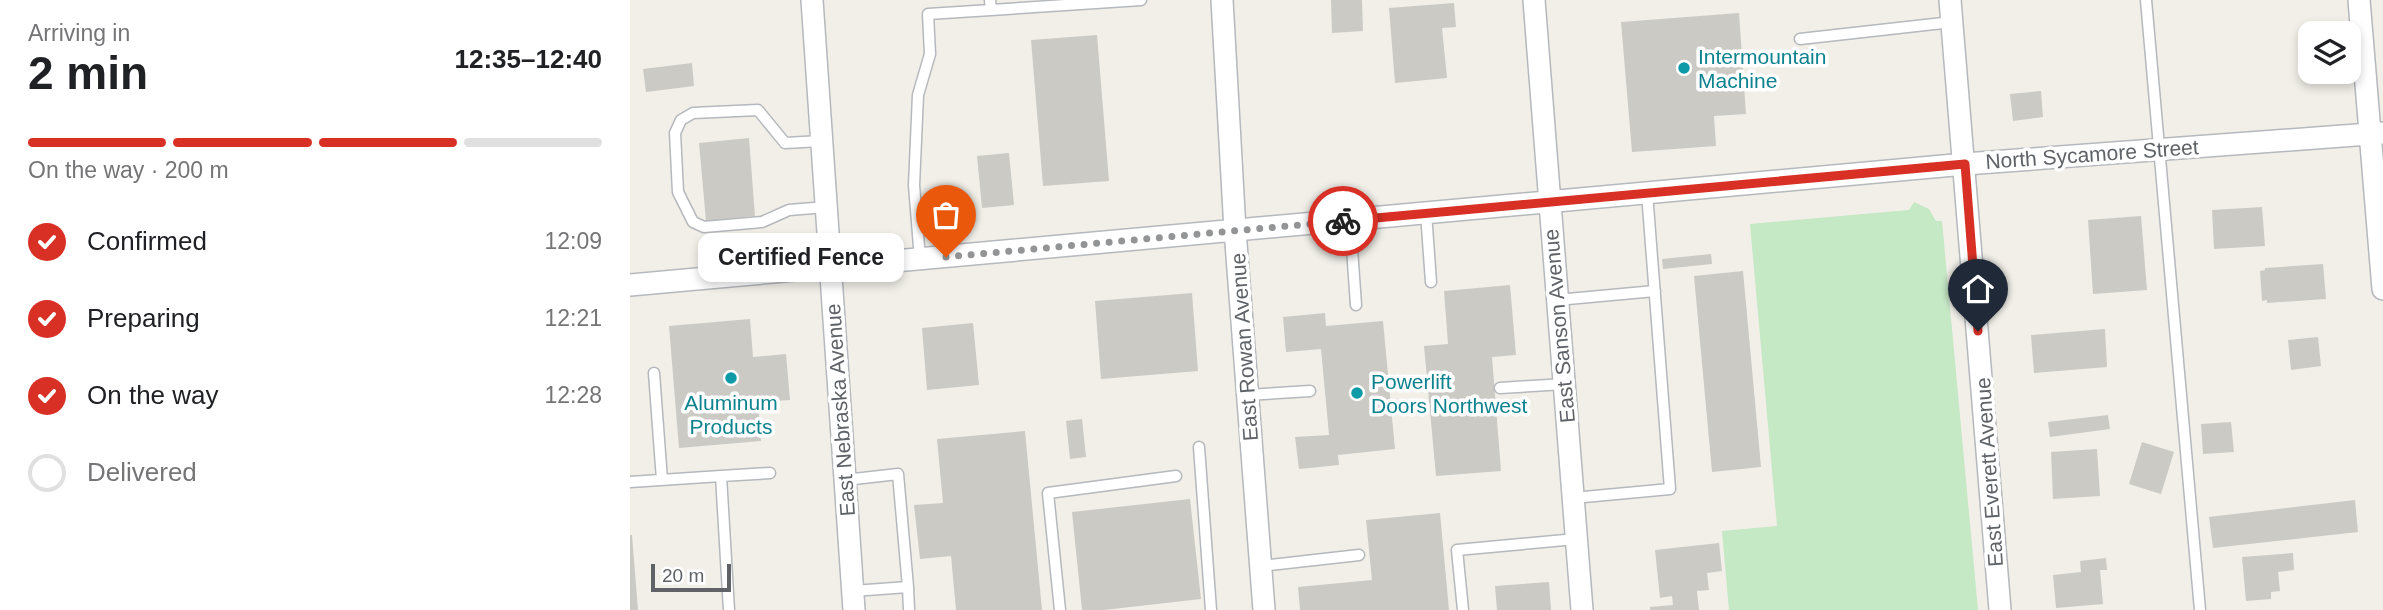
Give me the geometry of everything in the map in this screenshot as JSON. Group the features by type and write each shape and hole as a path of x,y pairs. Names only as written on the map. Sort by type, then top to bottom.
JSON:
{"street":[{"name":"East Nebraska Avenue","path":"811,0 853,601"},
{"name":"East Rowan Avenue","path":"1222,0 1235,230 1264,610"},
{"name":"East Sanson Avenue","path":"1534,0 1582,610"},
{"name":"East Everett Avenue","path":"1950,0 2000,610"},
{"path":"2359,0 2377,133 2383,289"},
{"name":"North Sycamore Street","path":"630,285 1965,164 2377,133"}],"lane":[{"path":"920,259 914,185 918,95 930,54 928,14 991,5 1141,0"},
{"path":"2147,0 2200,610"},
{"path":"1800,39 1952,22"},
{"path":"821,141 785,143 758,110 723,110 693,113 681,120 675,133 675,155 678,192 693,222 704,227 762,222 789,209 826,207"},
{"path":"1573,498 1670,489 1647,193"},
{"path":"1426,213 1431,282"},
{"path":"1350,220 1356,305"},
{"path":"1557,300 1654,291"},
{"path":"654,373 662,480"},
{"path":"1500,388 1564,384"},
{"path":"1247,395 1310,391"},
{"path":"1199,447 1210,610"},
{"path":"630,482 770,473"},
{"path":"845,480 898,474 909,610"},
{"path":"721,476 729,610"},
{"path":"1060,610 1048,493 1176,476"},
{"path":"1463,610 1457,551 1576,539"},
{"path":"1261,566 1359,555"},
{"path":"853,601 908,587"}],"green space":[{"path":"1914,202 1929,209 1936,221 1942,221 1978,610 1729,610 1722,531 1777,526 1750,224 1909,210"}],"building":[{"path":"1331,0 1362,0 1363,31 1332,33"},
{"path":"1454,3 1456,27 1442,28 1447,78 1395,83 1389,8"},
{"name":"Intermountain Machine","path":"1739,13 1746,114 1714,116 1716,146 1632,152 1621,22"},
{"path":"1097,35 1109,181 1043,186 1031,40"},
{"path":"692,63 694,86 646,92 643,69"},
{"path":"2041,91 2043,117 2013,121 2010,94"},
{"path":"749,138 755,216 706,221 699,143"},
{"path":"1009,153 1014,205 982,208 977,156"},
{"path":"2262,207 2265,246 2214,249 2212,210"},
{"path":"2141,216 2147,290 2093,294 2088,220"},
{"path":"1711,254 1712,264 1663,269 1662,259"},
{"path":"2323,264 2326,299 2267,303 2267,300 2262,301 2260,271 2265,268"},
{"path":"1743,271 1761,467 1712,472 1694,276"},
{"path":"1510,285 1516,355 1492,357 1501,471 1436,476 1424,346 1448,344 1444,291"},
{"path":"1192,293 1198,371 1101,379 1095,301"},
{"name":"Powerlift Doors Northwest","path":"1325,313 1326,326 1383,321 1395,449 1338,455 1339,465 1299,469 1295,437 1329,435 1321,349 1286,352 1283,317"},
{"name":"Aluminum Products","path":"750,319 753,357 786,354 790,400 758,402 761,441 679,448 669,326"},
{"path":"973,323 979,385 927,390 922,328"},
{"path":"2105,329 2107,367 2034,373 2031,335"},
{"path":"2318,337 2321,366 2291,370 2288,340"},
{"path":"2108,415 2110,429 2050,437 2048,422"},
{"path":"1082,419 1086,457 1070,459 1066,421"},
{"path":"2231,422 2234,452 2203,454 2201,424"},
{"path":"1025,431 1042,610 956,610 951,556 920,559 914,505 943,503 937,439"},
{"path":"2142,442 2174,452 2161,494 2129,484"},
{"path":"2097,449 2100,496 2053,499 2051,452"},
{"path":"1190,499 1201,599 1082,610 1072,512"},
{"path":"2355,500 2358,532 2213,548 2209,517"},
{"path":"1440,513 1449,610 1300,610 1298,587 1372,580 1366,520"},
{"path":"632,535 638,610 630,610"},
{"path":"1719,543 1722,571 1707,573 1709,590 1697,591 1699,610 1650,610 1650,607 1673,605 1672,596 1660,598 1655,550"},
{"path":"2293,553 2294,570 2278,572 2280,591 2271,592 2271,599 2246,601 2242,557"},
{"path":"2106,558 2107,570 2100,570 2103,604 2056,608 2053,575 2081,572 2080,561"},
{"path":"1549,582 1551,610 1497,610 1495,586"}],"way so far":[{"path":"946,257 1343,221"}],"place":[{"name":"Intermountain Machine","path":"1684,68"},
{"name":"Certified Fence","path":"946,257"},
{"name":"Aluminum Products","path":"731,378"},
{"name":"Powerlift Doors Northwest","path":"1357,393"}],"route":[{"path":"1343,221 1965,164 1978,331"}]}
